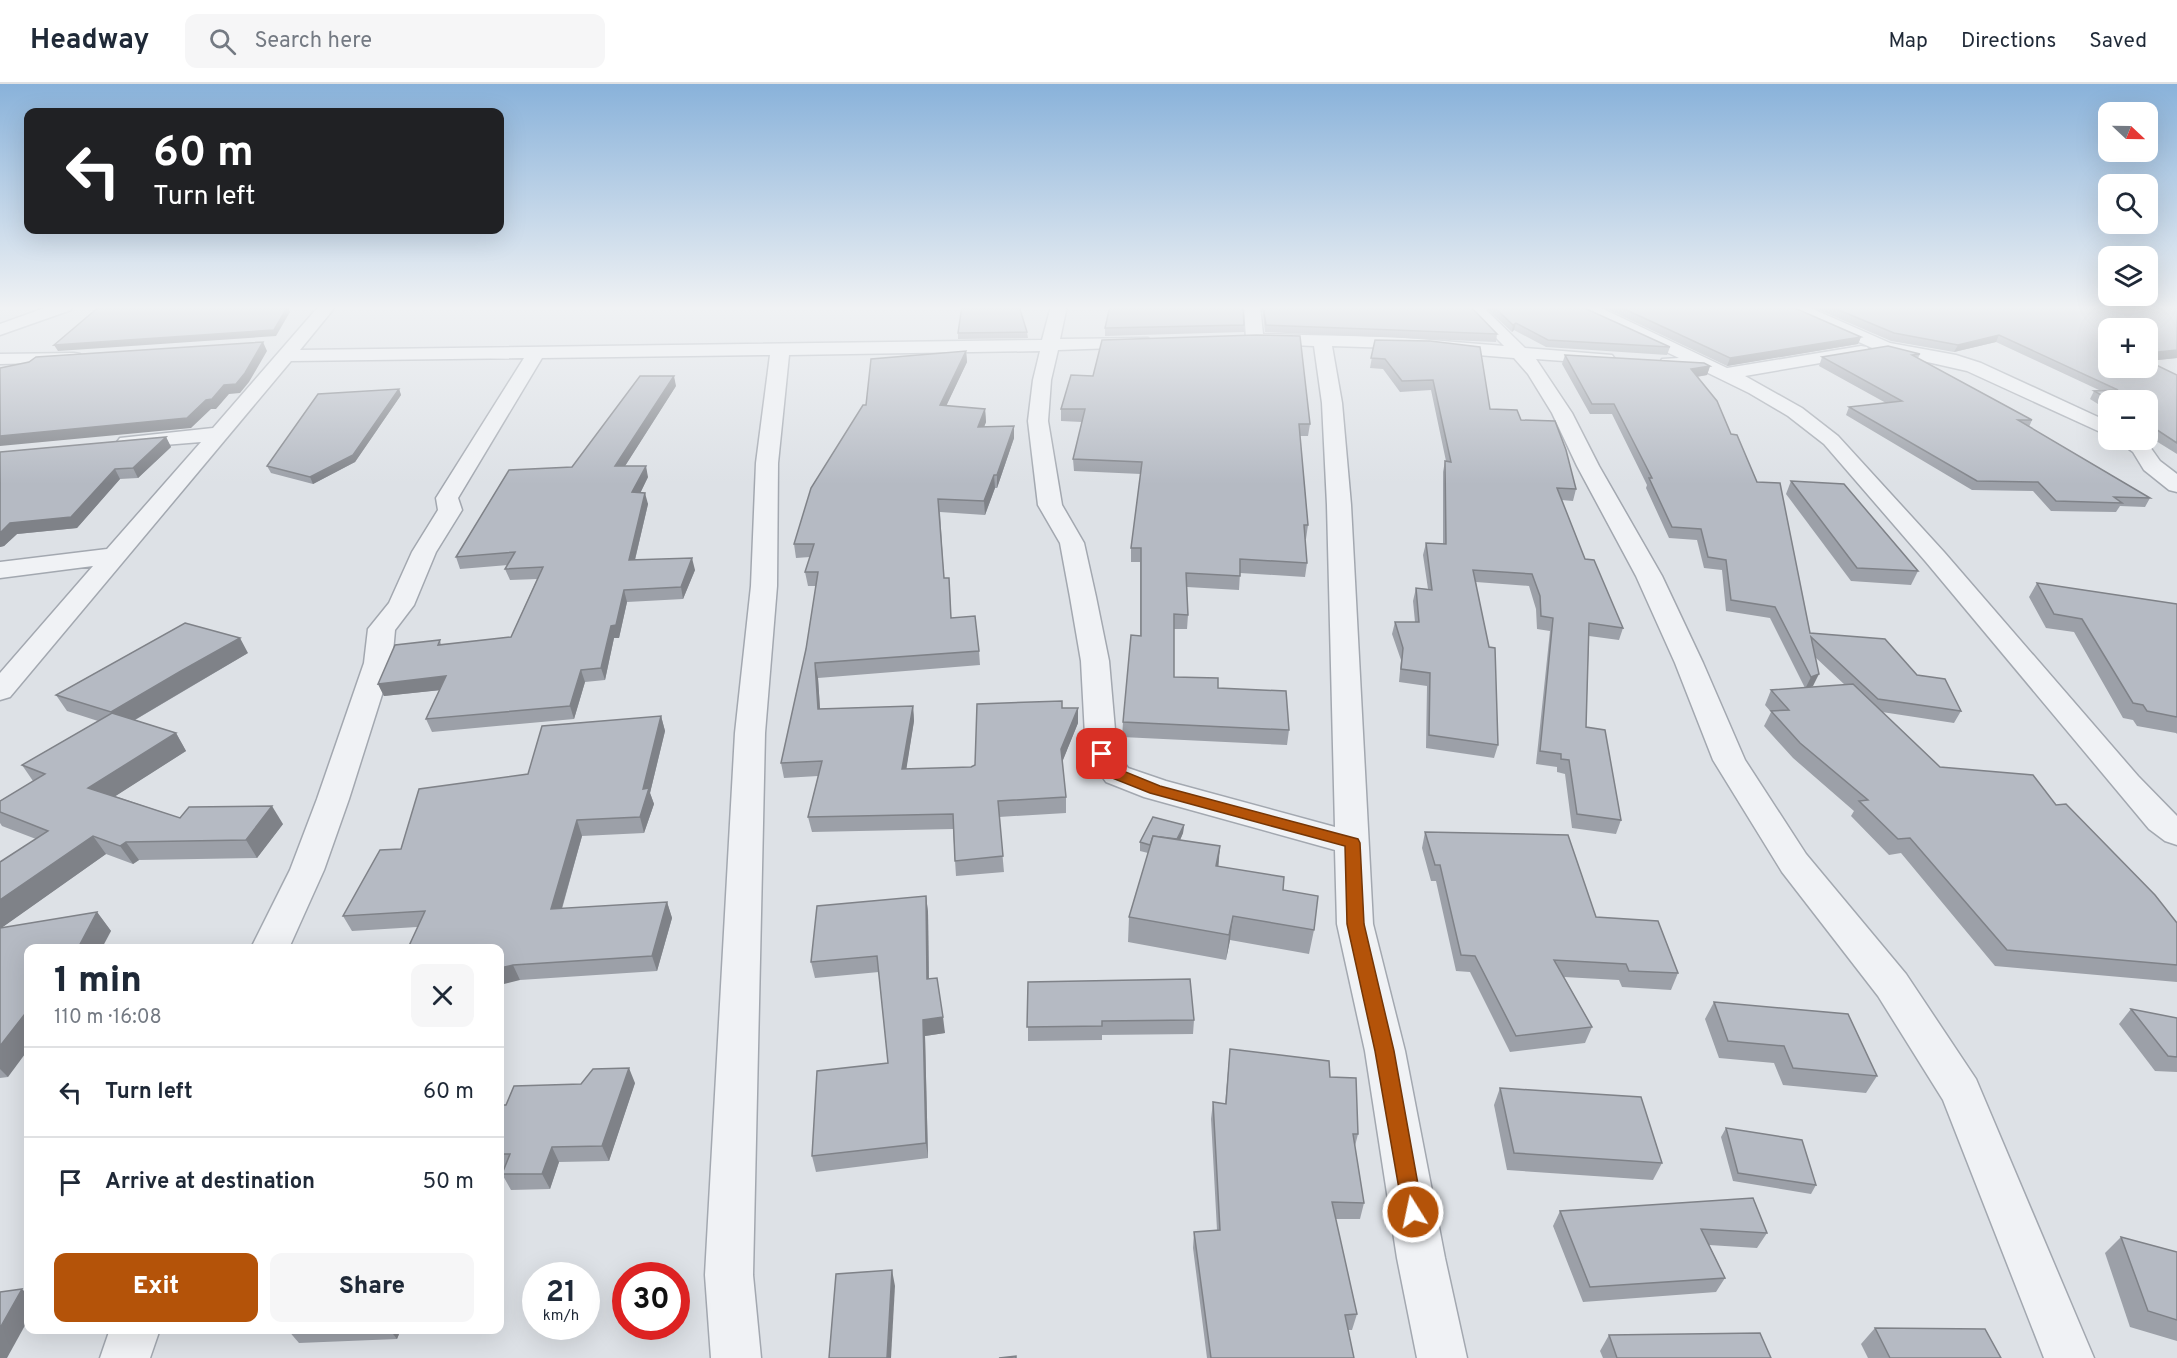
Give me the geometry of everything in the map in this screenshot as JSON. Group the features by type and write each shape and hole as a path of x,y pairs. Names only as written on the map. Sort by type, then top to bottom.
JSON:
{"street":[{"path":"0,691 216,434 270,365"},
{"path":"272,944 307,870 333,799 378,663 382,629 401,605 424,552 450,510 447,498 529,365"},
{"path":"736,1358 729,1275 750,734 764,586 767,464 778,365"},
{"path":"1046,365 1038,421 1050,506 1072,543 1095,662 1102,754 1118,775 1155,789 1352,843"},
{"path":"1326,365 1332,403 1339,505 1355,924 1385,1051 1421,1258 1442,1358"},
{"path":"1531,365 1562,413 1649,576 1689,663 1729,760 1794,863 1892,985 1961,1092 2069,1358"},
{"path":"1681,365 1716,369 1743,365"},
{"path":"1709,365 1796,412 1832,440 1950,574 2127,783 2162,821 2177,833"},
{"path":"1969,365 2098,425"},
{"path":"102,444 216,434"},
{"path":"2142,450 2152,465 2177,485"},
{"path":"0,570 114,556"},
{"path":"125,1358 133,1334"}],"building":[{"path":"12,365 249,365 236,384 224,385 212,399 206,400 187,418 0,436 0,368"},
{"path":"870,365 959,365 940,405 985,409 978,427 1014,426 997,475 994,475 984,501 938,499 944,578 949,578 951,618 975,616 979,651 815,663 818,709 913,706 902,769 975,765 977,704 1062,701 1062,708 1078,708 1061,749 1066,797 998,801 1003,856 955,861 953,814 808,817 822,761 781,763 806,649 818,572 805,572 814,544 794,544 811,488 863,405 866,405"},
{"path":"1096,365 1303,365 1310,424 1299,424 1308,525 1304,525 1307,563 1240,559 1240,576 1186,573 1188,615 1174,614 1174,677 1218,678 1218,688 1286,691 1289,730 1123,722 1131,635 1141,636 1141,548 1131,548 1142,462 1073,459 1085,409 1061,409 1071,375 1093,376"},
{"path":"1390,365 1483,365 1490,409 1517,410 1521,420 1555,421 1566,450 1576,489 1557,488 1585,559 1594,560 1623,628 1589,623 1586,727 1605,730 1621,820 1577,814 1569,760 1561,759 1561,754 1540,751 1553,618 1541,616 1540,596 1532,574 1473,570 1489,647 1495,648 1498,745 1429,735 1430,673 1401,669 1403,648 1395,622 1419,622 1416,588 1432,590 1426,543 1446,544 1445,461 1451,462 1433,380 1402,381"},
{"path":"1571,365 1710,366 1691,369 1717,401 1731,434 1737,435 1757,482 1780,483 1810,633 1885,639 1917,675 1945,679 1961,711 1878,699 1811,637 1819,674 1811,677 1775,607 1731,600 1726,560 1708,557 1701,529 1672,527 1649,478 1652,478 1614,404 1592,404"},
{"path":"1837,365 1931,365 2032,420 2018,420 2150,498 2114,497 2122,503 2056,501 2038,482 1977,481 1849,407 1902,401"},
{"path":"2065,365 2098,365 2098,378 2158,378 2158,366 2177,375 2177,443 2158,431 2158,390 2118,390"},
{"path":"640,376 674,376 615,466 646,466 632,492 645,493 629,560 692,558 681,587 624,590 616,625 611,626 601,668 581,670 570,706 426,719 446,676 378,684 395,645 440,640 438,645 511,637 543,567 505,569 515,552 456,557 509,470 572,467"},
{"path":"399,389 353,455 310,477 267,466 318,394"},
{"path":"166,437 133,468 115,469 71,517 10,523 0,533 0,452"},
{"path":"1791,481 1844,484 1918,571 1857,568"},
{"path":"2037,583 2177,604 2177,717 2147,711 2143,705 2133,703 2082,619 2054,614"},
{"path":"185,623 240,638 111,712 56,695"},
{"path":"1853,684 1940,767 2033,775 2056,805 2066,804 2155,895 2177,923 2177,965 2007,950 1910,838 1898,839 1859,801 1868,800 1800,743 1771,711 1789,710 1771,690"},
{"path":"112,713 176,733 88,788 180,818 189,807 272,806 246,840 126,842 120,846 93,836 0,900 0,862 48,831 0,812 0,801 45,774 22,765"},
{"path":"661,716 643,789 649,788 640,817 577,820 551,909 667,902 652,956 504,967 504,944 410,944 425,911 343,916 380,850 401,849 419,789 528,774 542,726"},
{"path":"1153,817 1184,825 1177,839 1153,836 1150,845 1140,842"},
{"path":"1425,832 1568,835 1596,917 1658,921 1678,973 1629,971 1626,964 1554,960 1592,1027 1516,1036 1475,956 1461,955 1440,865 1435,865"},
{"path":"1153,836 1220,846 1216,866 1284,877 1283,890 1318,896 1314,930 1233,916 1229,935 1129,917"},
{"path":"926,896 927,979 937,978 943,1017 923,1020 926,1143 812,1156 817,1071 888,1063 877,956 811,962 817,906"},
{"path":"97,912 80,944 24,944 24,1015 0,1046 0,928"},
{"path":"1190,979 1194,1020 1102,1021 1102,1026 1027,1027 1028,982"},
{"path":"1714,1002 1848,1014 1877,1076 1793,1068 1784,1046 1728,1041"},
{"path":"2131,1009 2177,1018 2177,1057 2168,1056"},
{"path":"1230,1049 1329,1061 1330,1077 1356,1078 1358,1134 1353,1134 1364,1203 1332,1202 1357,1314 1345,1315 1354,1358 1211,1358 1194,1232 1220,1230 1213,1102 1226,1104"},
{"path":"629,1068 602,1146 552,1147 542,1174 504,1174 510,1154 504,1154 504,1105 514,1086 581,1084 593,1069"},
{"path":"1500,1088 1641,1097 1662,1163 1514,1153"},
{"path":"1726,1128 1802,1140 1816,1185 1738,1173"},
{"path":"1753,1198 1767,1233 1701,1229 1725,1278 1590,1287 1560,1211"},
{"path":"2121,1237 2177,1252 2177,1320 2148,1311"},
{"path":"892,1270 887,1358 829,1358 836,1274"},
{"path":"22,1289 0,1328 0,1292"},
{"path":"1875,1328 1985,1329 2001,1358 1890,1358"},
{"path":"1760,1333 1771,1358 1617,1358 1609,1335"}],"route":[{"path":"1102,754 1118,775 1155,789 1352,843 1355,924 1385,1051 1413,1212"}]}
